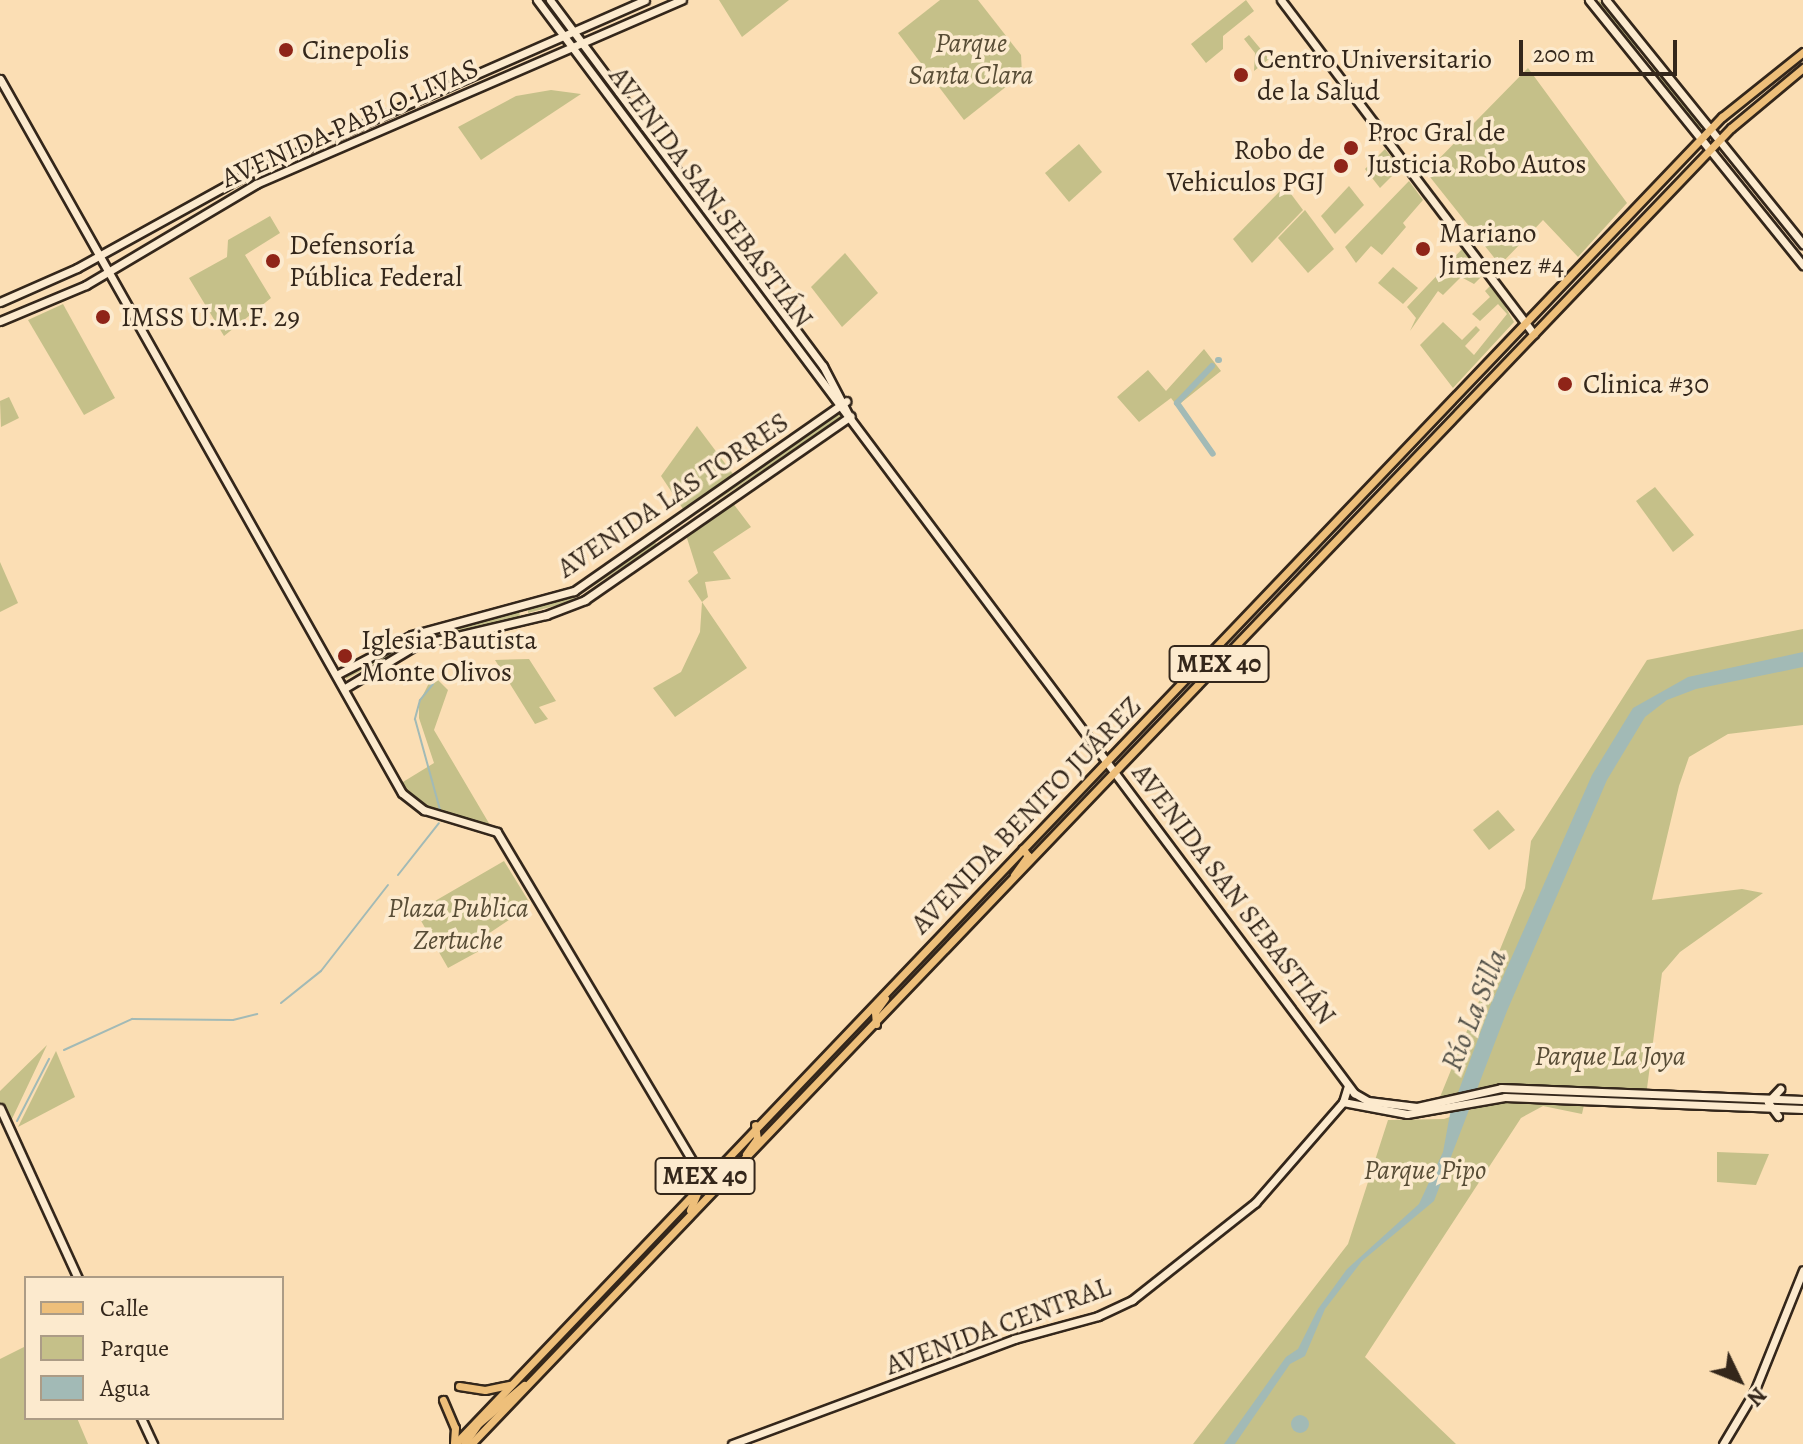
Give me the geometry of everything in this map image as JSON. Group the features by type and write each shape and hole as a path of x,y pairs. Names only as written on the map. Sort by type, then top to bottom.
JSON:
{"main road":[{"name":"AVENIDA SAN SEBASTIÁN","path":"537,0 839,409 849,418 1109,761 1348,1086 1365,1100 1388,1105 1440,1108"},
{"name":"AVENIDA SAN SEBASTIÁN","path":"550,0 846,401 849,418"},
{"name":"AVENIDA PABLO LIVAS","path":"0,302 99,256 242,177 566,38 645,0"},
{"name":"AVENIDA PABLO LIVAS","path":"0,321 109,272 256,184 682,0"},
{"path":"1281,0 1534,334"},
{"path":"1606,0 1803,244"},
{"path":"1592,2 1803,265"},
{"name":"AVENIDA BENITO JUÁREZ","path":"455,1444 703,1179 1109,761 1709,130 1803,52"},
{"path":"586,67 596,60"},
{"name":"AVENIDA BENITO JUÁREZ","path":"471,1444 1117,774 1167,716 1420,456 1731,128 1803,68"},
{"path":"0,79 409,801 497,832 703,1179 701,1194 681,1223"},
{"path":"1722,117 1731,128"},
{"path":"1781,238 1791,229"},
{"name":"AVENIDA LAS TORRES","path":"338,674 412,635 574,591 839,409 846,401"},
{"name":"AVENIDA LAS TORRES","path":"345,688 415,646 553,613 585,600 849,418"},
{"path":"1420,456 1416,449 1422,434"},
{"path":"1203,662 1219,652 1225,657"},
{"path":"1167,716 1180,699 1176,691"},
{"path":"1040,853 1035,847 1046,826"},
{"path":"996,899 1027,858 1023,849"},
{"path":"876,1024 876,1010 912,965"},
{"path":"1348,1086 1347,1102 1407,1114 1496,1093 1803,1100"},
{"path":"1778,1116 1769,1108 1769,1099 1780,1089"},
{"path":"1496,1093 1803,1109"},
{"name":"AVENIDA CENTRAL","path":"732,1444 1014,1339 1090,1319 1132,1300 1255,1203 1347,1102"},
{"path":"0,1108 77,1276"},
{"path":"739,1167 757,1139 755,1125"},
{"path":"703,1179 729,1178"},
{"path":"1723,1444 1758,1383 1803,1270"},
{"path":"464,1444 478,1421 531,1380"},
{"path":"459,1386 485,1390 511,1384"},
{"path":"443,1400 455,1428 455,1444"},
{"path":"142,1420 153,1444"}],"green space":[{"path":"719,0 789,0 742,37"},
{"name":"Parque Santa Clara","path":"940,0 978,0 1021,55 1022,74 964,120 898,33"},
{"path":"1246,0 1254,11 1223,36 1223,49 1206,63 1191,44"},
{"path":"1599,0 1640,46 1635,51 1598,5"},
{"path":"1249,35 1269,59 1254,71 1255,53 1244,39"},
{"path":"1656,66 1703,125 1700,130 1650,70"},
{"path":"1528,68 1627,203 1578,257 1543,220 1500,265 1426,172"},
{"path":"551,90 581,94 481,160 458,127 516,96"},
{"path":"1079,144 1102,172 1069,202 1045,173"},
{"path":"1385,149 1400,168 1380,188 1365,169"},
{"path":"1409,181 1423,200 1403,223 1406,227 1382,255 1371,246 1356,263 1345,247"},
{"path":"1285,186 1303,210 1252,263 1233,239"},
{"path":"1349,186 1364,205 1335,234 1321,216"},
{"path":"1305,210 1334,249 1308,273 1278,238"},
{"path":"270,216 280,233 245,255 271,298 224,336 189,278 227,257 228,240"},
{"path":"1464,247 1484,274 1474,284 1461,277 1443,295 1438,291 1410,331 1416,318 1407,307"},
{"path":"845,253 878,293 842,327 811,287"},
{"path":"1393,267 1418,288 1403,304 1378,283"},
{"path":"1492,284 1514,322 1453,388 1420,345 1443,322 1462,340 1476,326 1480,330 1465,346 1474,355 1507,314 1498,304 1480,321 1472,314 1490,297 1485,291"},
{"path":"63,304 115,398 84,415 28,320"},
{"path":"1204,349 1221,371 1177,406 1171,398 1139,422 1117,397 1148,370 1166,391"},
{"path":"9,397 19,418 1,427 0,401"},
{"path":"841,411 844,417 660,538"},
{"path":"697,426 733,474 683,509 661,476"},
{"path":"1655,487 1694,535 1673,552 1636,501"},
{"path":"732,502 751,527 713,552 731,579 705,582 708,597 702,602 688,581 698,573 686,535"},
{"path":"654,541 657,545 569,602 528,613 528,607 574,594"},
{"path":"0,562 18,603 0,612"},
{"path":"702,602 747,668 675,717 653,688 681,672 700,632"},
{"path":"519,611 520,617 418,640 418,636"},
{"path":"1803,629 1803,725 1728,734 1689,757 1679,786 1652,900 1742,889 1763,893 1680,952 1662,973 1646,1096 1584,1105 1582,1114 1543,1106 1521,1118 1365,1357 1456,1444 1193,1444 1348,1244 1388,1120 1444,1119 1473,1109 1438,1102 1525,888 1531,841 1647,660"},
{"path":"411,638 411,644 346,679 346,672"},
{"path":"529,659 556,701 539,707 548,719 535,724 495,660"},
{"path":"433,675 448,690 434,730 490,825 420,808 398,785 434,763 419,718 419,703"},
{"path":"1498,810 1515,830 1489,850 1473,830"},
{"name":"Plaza Publica Zertuche","path":"504,861 531,905 488,934 490,945 448,968 416,912"},
{"path":"47,1045 11,1121 12,1129 0,1106 0,1091"},
{"path":"56,1051 75,1097 18,1127"},
{"path":"1717,1152 1769,1154 1756,1185 1717,1182"},
{"path":"24,1347 24,1420 78,1420 88,1444 0,1444 0,1359"}],"water":[{"path":"1803,652 1803,667 1696,689 1667,700 1645,717 1607,780 1507,1011 1434,1201 1362,1261 1325,1309 1305,1356 1290,1364 1235,1444 1224,1444 1286,1357 1298,1349 1318,1309 1347,1269 1419,1204 1443,1152 1450,1114 1491,1004 1592,775 1633,708 1688,677"},
{"path":"1296,1415 1304,1415 1309,1424 1307,1431 1296,1433 1291,1428 1291,1420"}],"waterway":[{"path":"1212,366 1177,403 1213,454"},
{"path":"433,684 420,700 415,719 440,810"},
{"path":"398,875 439,823"},
{"path":"281,1003 321,971 388,885"},
{"path":"64,1050 132,1019 233,1020 257,1014"},
{"path":"17,1121 49,1059"}],"place":[{"name":"Cinepolis","path":"286,50"},
{"name":"Centro Universitario de la Salud","path":"1241,75"},
{"name":"Proc Gral de Justicia Robo Autos","path":"1351,148"},
{"name":"Robo de Vehiculos PGJ","path":"1341,166"},
{"name":"Mariano Jimenez #4","path":"1423,249"},
{"name":"Defensoría Pública Federal","path":"273,261"},
{"name":"IMSS U.M.F. 29","path":"103,317"},
{"name":"Clinica #30","path":"1565,384"},
{"name":"Iglesia Bautista Monte Olivos","path":"345,656"}],"water label":[{"name":"Río La Silla","path":"1474,1010"}],"park label":[{"name":"Parque La Joya","path":"1610,1056"},
{"name":"Parque Pipo","path":"1425,1170"}]}
